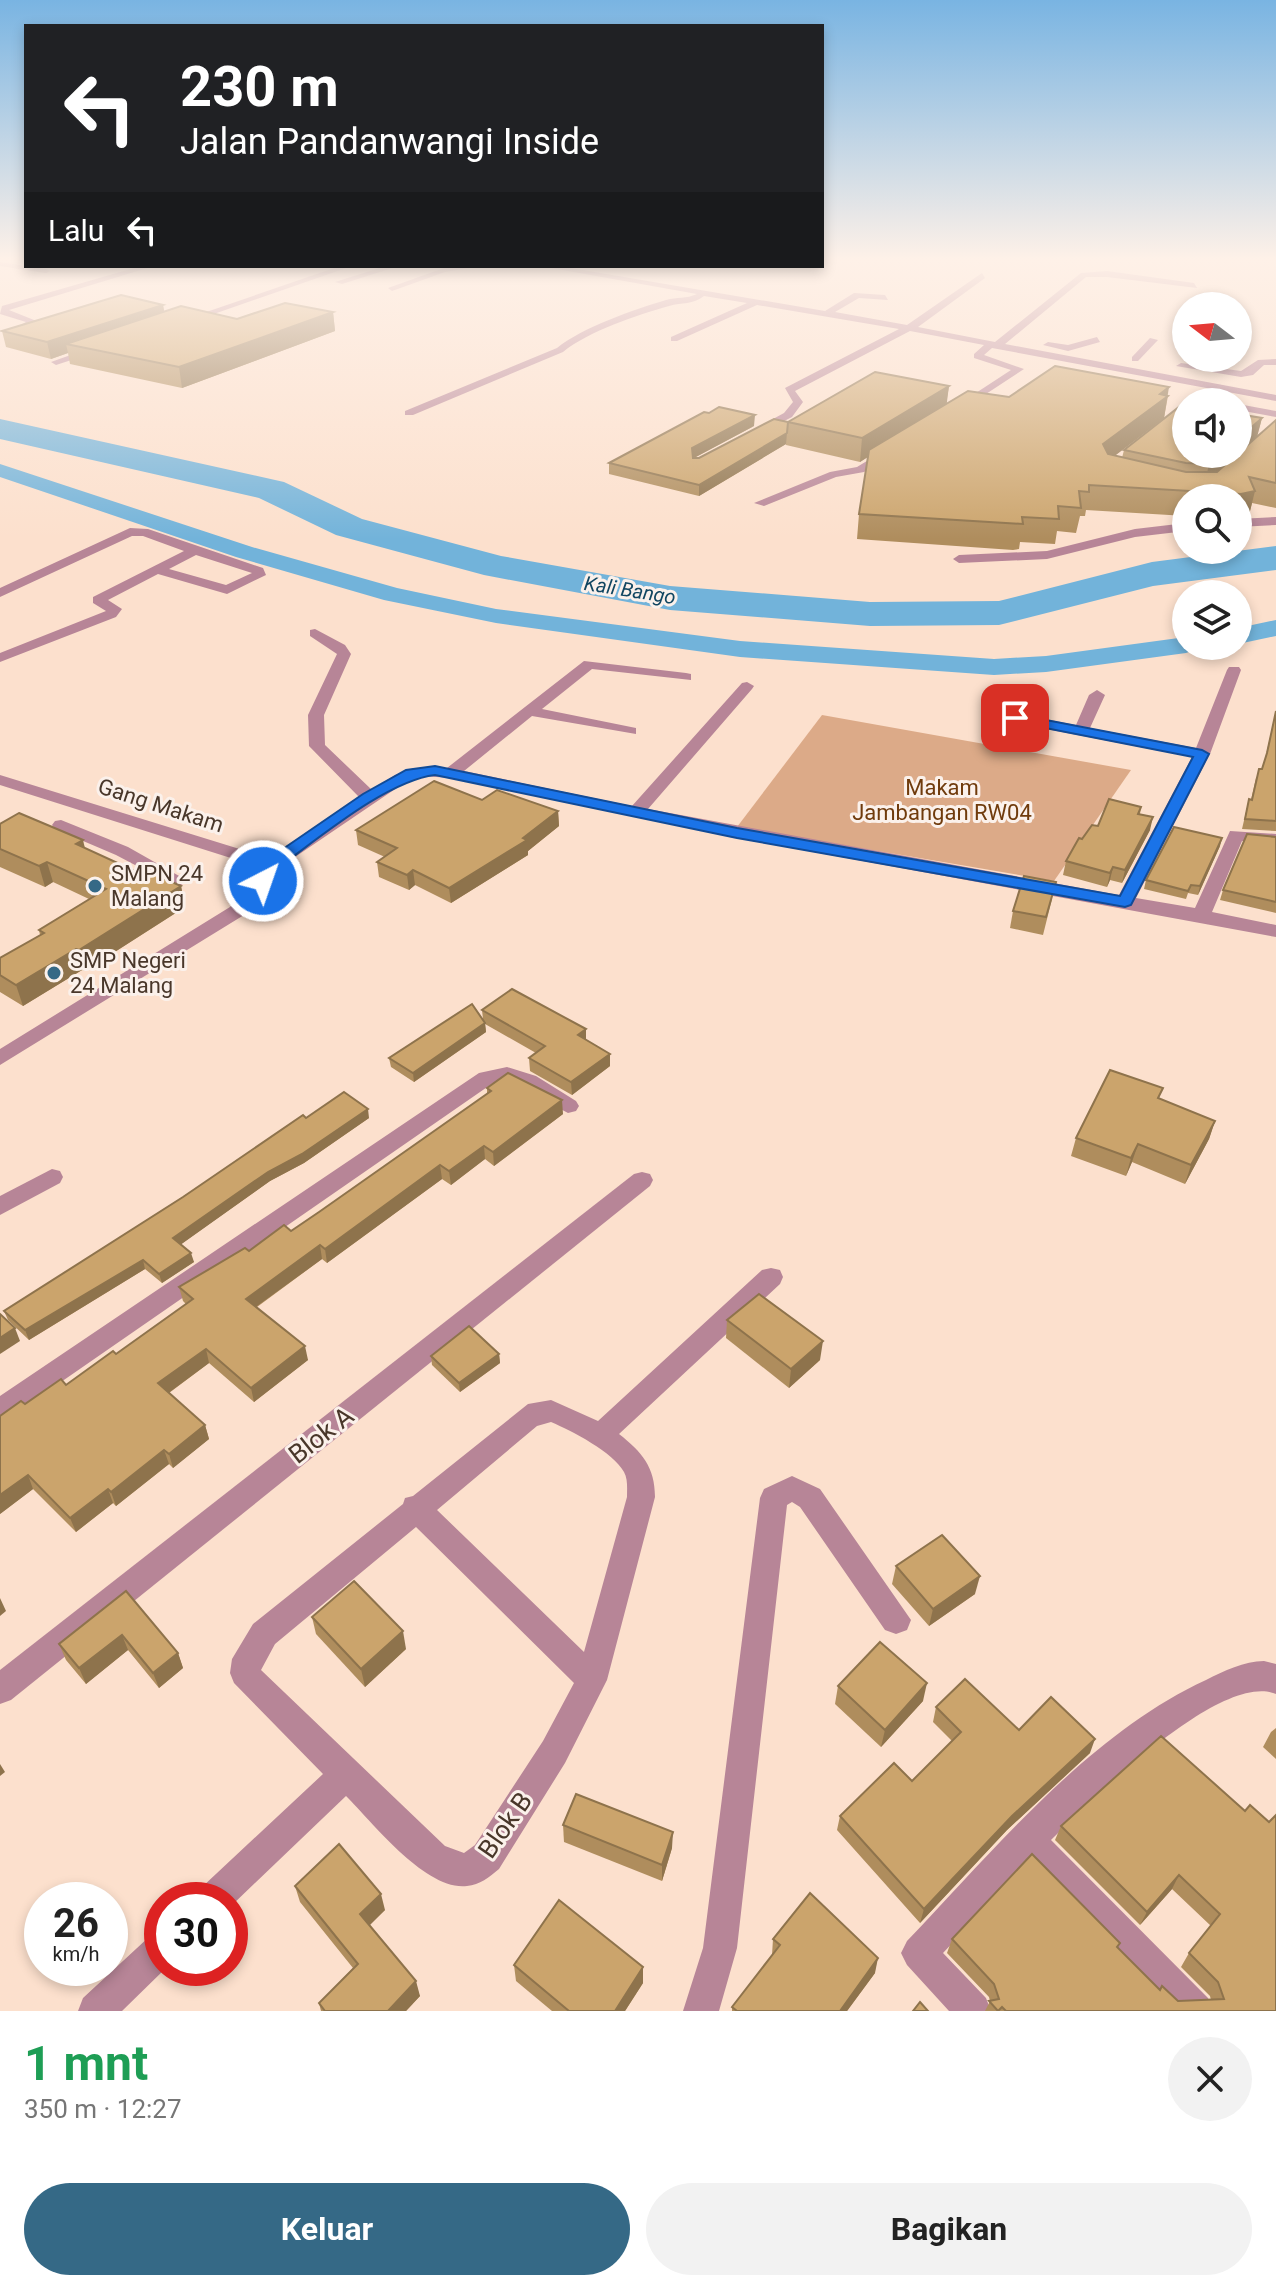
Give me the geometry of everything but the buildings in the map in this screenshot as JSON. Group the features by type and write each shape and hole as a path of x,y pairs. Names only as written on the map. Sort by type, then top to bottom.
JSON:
{"street":[{"path":"56,362 90,351"},
{"path":"409,413 558,351"},
{"path":"749,436 793,410 798,402 789,390 866,351"},
{"path":"955,411 1019,369 977,356 985,351"},
{"path":"1034,351 1276,398"},
{"path":"1125,369 1143,351"},
{"path":"1135,359 1148,361"},
{"path":"1067,375 1082,361"},
{"path":"1252,370 1261,362 1276,362"},
{"path":"1226,372 1250,372"},
{"path":"1252,410 1276,414"},
{"path":"760,503 834,474 860,470 901,445"},
{"path":"1252,522 1276,521"},
{"path":"959,559 1047,555 1135,533 1172,529"},
{"path":"0,593 130,532 144,532 258,571 259,575 227,590 157,570"},
{"path":"0,658 111,614 115,609 98,600 195,551"},
{"path":"315,633 340,648 344,654 316,715 317,746 369,797"},
{"path":"451,773 589,664 686,677"},
{"path":"1125,902 1202,754 1234,670"},
{"path":"636,812 747,686"},
{"path":"1081,730 1097,695"},
{"path":"529,711 630,731"},
{"path":"1015,718 1202,754"},
{"path":"0,1058 229,916 257,891 263,881 264,870 369,797 411,774 435,771 636,812 1276,931"},
{"name":"Gang Makam","path":"0,780 240,855 264,870"},
{"path":"61,825 122,851 179,881"},
{"path":"122,851 159,830"},
{"path":"1201,915 1236,835 1276,839"},
{"path":"0,1410 491,1075 515,1075 568,1106"},
{"path":"0,1207 52,1177"},
{"name":"Blok A","path":"0,1689 642,1180"},
{"path":"599,1436 771,1277"},
{"name":"Blok B","path":"537,1412 558,1413 599,1436 636,1466 641,1480 641,1497 592,1680 562,1738 487,1857 474,1868 450,1868 433,1858 248,1679 245,1666 264,1634 415,1507 537,1412"},
{"path":"701,2011 720,1948 774,1498 792,1488 810,1498 896,1620"},
{"path":"415,1507 592,1680"},
{"path":"973,2011 919,1953 1107,1762 1195,1699 1249,1677 1276,1679"},
{"path":"232,1882 346,1774"},
{"path":"1027,1840 1195,2011"},
{"path":"96,2011 144,1965"}],"green space":[{"name":"Makam Jambangan RW04","path":"822,715 1131,770 1054,881 737,827"}],"waterway":[{"name":"Kali Bango","path":"0,429 271,490 349,527 498,567 670,598 870,614 999,613 1152,574 1276,558"},
{"name":"Kali Bango","path":"0,470 244,552 393,595 496,616 740,649 905,663 994,667 1046,664 1172,647"},
{"name":"Kali Bango","path":"1252,633 1276,628"}],"place":[{"name":"SMPN 24 Malang","path":"95,886"},
{"name":"SMP Negeri 24 Malang","path":"54,973"}],"route":[{"path":"263,881 264,870 369,797 411,774 435,771 737,833 1125,902 1202,754 1015,718"}]}
